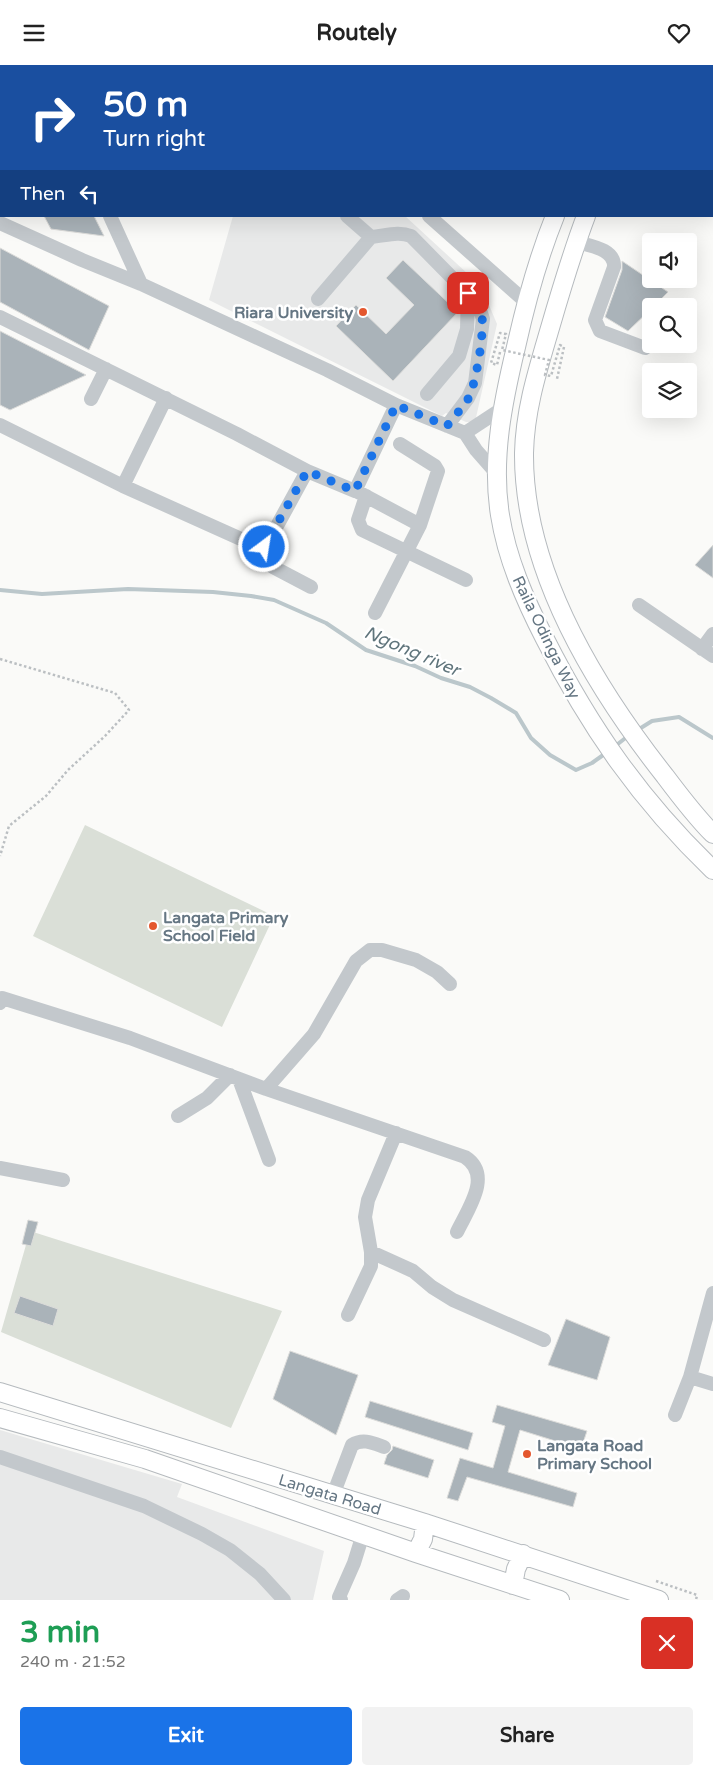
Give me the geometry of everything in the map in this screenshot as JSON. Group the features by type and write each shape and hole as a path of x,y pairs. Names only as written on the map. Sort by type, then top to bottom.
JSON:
{"main road":[{"name":"Raila Odinga Way","path":"555,217 526,302 503,408 497,475 500,514 505,538 528,604 562,673 587,718 614,757 662,817 713,870"},
{"name":"Raila Odinga Way","path":"586,217 576,241 530,395 524,451 526,491 536,542 548,581 578,646 638,741 713,834"},
{"name":"Langata Road","path":"0,1392 426,1523 659,1600"},
{"name":"Langata Road","path":"0,1419 145,1459 416,1553 560,1600"},
{"path":"416,1553 423,1539 426,1523"},
{"path":"513,1585 516,1569 523,1554"}],"street":[{"path":"110,217 141,284"},
{"path":"348,217 371,237"},
{"path":"430,217 526,302"},
{"path":"0,223 141,284 327,370 396,405 465,433 476,450 497,475"},
{"path":"318,299 371,237 398,233 411,236 468,293 478,305 482,319 475,383 468,398 447,426"},
{"path":"576,241 609,253 614,261 614,267 596,325 600,331 642,346"},
{"path":"427,394 459,356 467,329 468,293"},
{"path":"0,317 166,398 307,471 360,493 420,525"},
{"path":"91,399 106,369"},
{"path":"123,486 166,398"},
{"path":"396,405 360,493 358,520 362,530 466,580"},
{"path":"465,433 503,408"},
{"path":"0,425 123,486 262,548 273,567 311,587"},
{"path":"375,613 420,525 438,471 435,466 400,443"},
{"path":"262,548 266,546 307,471"},
{"path":"639,605 708,653 713,634"},
{"path":"266,1089 314,1034 356,961 370,950 382,950 416,960 437,972 450,984"},
{"path":"1,999 130,1038 266,1089 465,1157 472,1162 478,1172 478,1188 457,1232"},
{"path":"178,1116 207,1098 234,1077"},
{"path":"234,1077 269,1160"},
{"path":"348,1315 371,1266 371,1252 365,1217 368,1200 396,1133"},
{"path":"0,1168 63,1179"},
{"path":"371,1252 413,1271 432,1287 453,1300 544,1340"},
{"path":"675,1415 690,1377 713,1293"},
{"path":"690,1377 713,1384"},
{"path":"333,1495 352,1445 359,1441 366,1441 384,1447"},
{"path":"0,1457 144,1506 202,1534 230,1550 260,1574 284,1600"},
{"path":"341,1600 339,1597 354,1563 363,1534"}],"path":[{"path":"500,352 497,365 491,363 500,333 506,334 502,350 549,360 546,375 551,376 560,345 564,347 558,379"},
{"path":"0,659 115,693 129,710 105,736 68,770 46,796 10,826 0,856"},
{"path":"656,1581 697,1595 696,1600"}],"shaded area":[{"name":"Riara University","path":"233,217 406,217 481,286 497,324 475,422 466,422 446,413 442,416 209,300"},
{"name":"Langata Primary School Field","path":"85,825 274,916 222,1027 33,936"},
{"path":"30,1231 282,1311 231,1428 1,1332"},
{"path":"0,1430 182,1484 177,1497 324,1551 313,1600 0,1600"}],"building":[{"path":"45,217 94,217 104,236 51,229"},
{"path":"0,248 109,306 89,350 0,302"},
{"path":"403,260 458,312 393,381 336,326 356,305 386,334 414,305 386,278"},
{"path":"622,261 642,274 642,288 662,288 668,292 662,298 642,298 642,318 628,331 605,317 622,270"},
{"path":"0,331 86,375 10,410 0,405"},
{"path":"713,545 713,578 695,565"},
{"path":"28,1220 38,1222 31,1246 22,1244"},
{"path":"20,1296 58,1309 53,1326 14,1313"},
{"path":"566,1319 610,1337 597,1380 548,1365"},
{"path":"290,1351 358,1375 336,1435 273,1399"},
{"path":"370,1401 473,1433 468,1450 365,1417"},
{"path":"497,1405 587,1431 581,1449 520,1430 508,1472 577,1493 573,1507 467,1477 458,1501 447,1498 460,1458 493,1468 505,1426 492,1422"},
{"path":"393,1446 434,1460 428,1478 384,1464"}],"waterway":[{"name":"Ngong river","path":"0,590 42,594 128,589 213,592 274,600 326,623 366,650 470,687 491,698 516,713 531,738 550,755 576,770 592,763 606,753"},
{"name":"Ngong river","path":"636,731 652,721 679,717 713,738"},
{"name":"Ngong river","path":"614,747 628,736"}],"place":[{"name":"Riara University","path":"363,312"},
{"name":"Langata Primary School Field","path":"153,926"},
{"name":"Langata Road Primary School","path":"527,1454"}],"route":[{"path":"264,547 307,471 355,491 396,405 447,426 468,398 475,383 482,319 478,305 468,293"}]}
